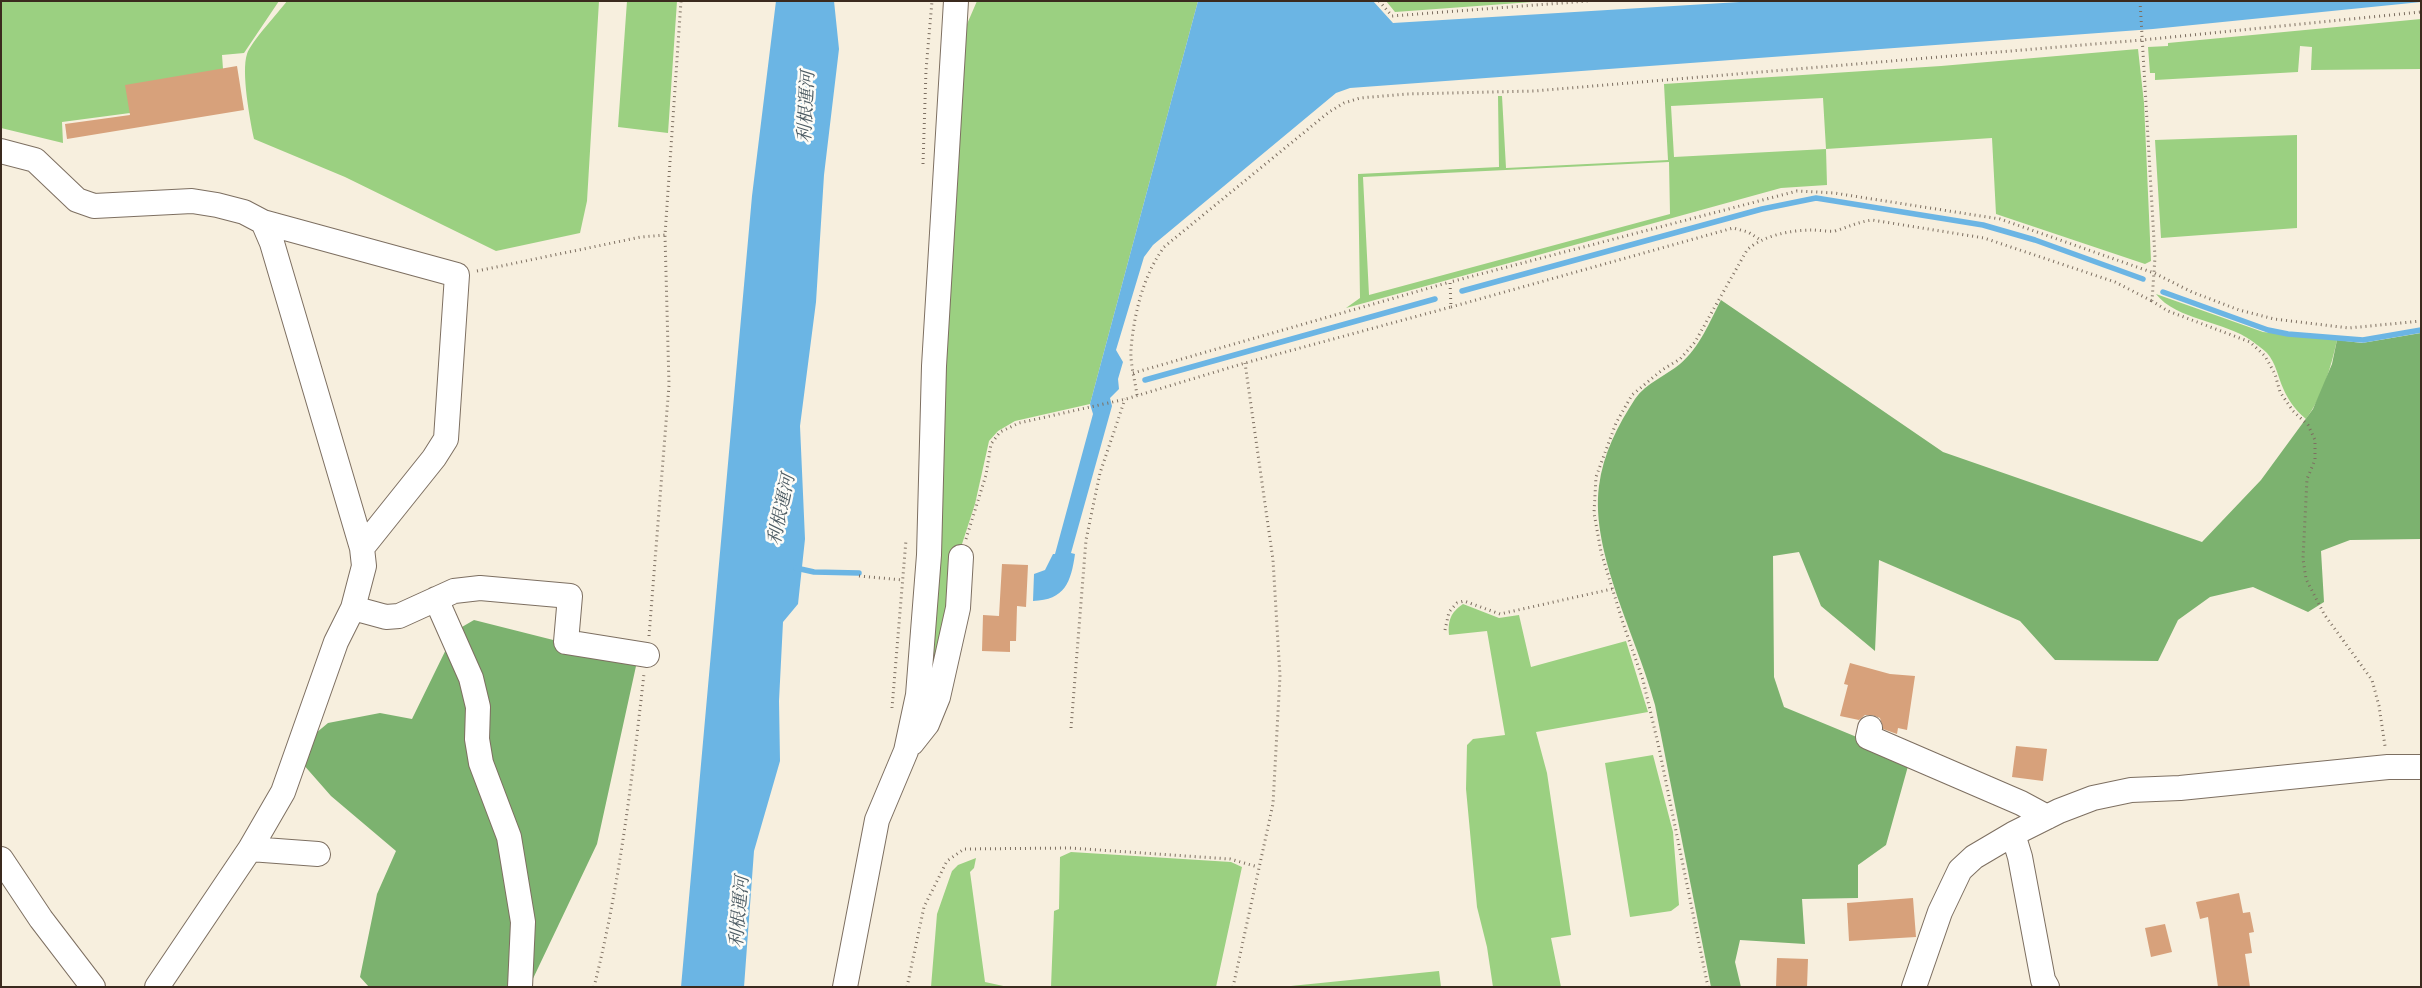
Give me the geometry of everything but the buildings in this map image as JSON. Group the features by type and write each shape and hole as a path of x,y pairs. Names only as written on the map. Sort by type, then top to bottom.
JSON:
{"street":[{"path":"845,987 877,820 906,751 918,695 926,607 934,366 956,1"},
{"path":"954,32 962,23 972,1"},
{"path":"1,150 36,160 77,200 94,206 192,201 244,212 263,222 457,275 446,439 434,458 362,548"},
{"path":"157,987 250,849 283,792 336,642 353,608 364,566 362,548 275,252 263,222"},
{"path":"906,751 927,724 938,697 958,608 960,557"},
{"path":"353,608 386,617 399,616 454,591 480,588 570,596 566,642 647,655"},
{"path":"436,599 471,678 478,707 477,738 481,763 509,837 523,922 520,987"},
{"path":"1870,728 1868,737 2021,803 2047,817"},
{"path":"1914,987 1940,912 1960,870 1974,857 2047,817 2093,798 2131,790 2180,788 2388,767 2421,767"},
{"path":"2013,834 2020,857 2042,980 2047,987"},
{"path":"250,849 318,854"},
{"path":"1,858 41,919 93,987"}],"path":[{"path":"594,987 603,952 628,812 647,655 669,385 665,235 681,1"},
{"path":"1379,1 1392,16 1588,1"},
{"path":"2140,1 2155,257 2152,301"},
{"path":"1137,395 1131,350 1139,300 1150,270 1164,248 1295,138 1344,103 1360,98 1407,94 1534,91 2142,40 2421,12"},
{"path":"1133,373 1450,282 1797,191 1834,193 2000,218 2154,273 2192,292 2239,310 2274,319 2349,328 2421,321"},
{"path":"1708,987 1645,688 1601,552 1594,513 1596,477 1616,423 1632,395 1662,370 1680,359 1696,342 1746,250 1760,239 1809,230 1834,231 1857,222 1872,220 1975,236 2115,282 2168,311 2250,342 2265,356 2275,374 2280,392 2293,411 2308,426 2315,440 2315,460 2306,479 2303,559 2306,579 2324,614 2372,680 2379,706 2388,767"},
{"path":"960,557 986,475 991,444 1000,432 1019,422 1126,399 1245,363 1733,228 1748,232 1760,239"},
{"path":"457,275 641,237 665,235"},
{"path":"1450,282 1451,307"},
{"path":"1233,987 1273,804 1280,676 1273,560 1245,363"},
{"path":"1071,728 1086,540 1100,473 1126,399"},
{"path":"859,576 903,580"},
{"path":"1445,630 1449,612 1458,603 1464,601 1500,614 1612,589"},
{"path":"907,987 924,907 948,861 964,849 1080,849 1230,859 1258,867"}],"green space":[{"path":"1,1 279,1 244,53 222,55 223,69 130,113 62,122 63,143 1,128"},
{"path":"287,1 599,1 587,201 580,233 496,251 345,177 254,139 248,109 245,62 249,49"},
{"path":"627,1 677,1 668,133 618,127"},
{"path":"977,1 1198,1 1090,404 1015,421 998,431 989,441 975,504 962,544 952,616 920,716 961,38"},
{"path":"1386,1 1546,1 1395,12"},
{"path":"2421,19 2421,69 2311,70 2312,47 2300,46 2298,72 2155,80 2155,73 2150,73 2148,47 2168,46 2168,43"},
{"path":"2138,49 2144,103 2151,261 2145,264 1996,214 1992,138 1826,149 1827,185 1781,188 1346,308 1360,298 1358,174 1499,167 1498,96 1502,96 1506,168 1668,160 1664,84 1941,66","holes":["1823,98 1826,149 1674,157 1671,106","1669,162 1670,214 1369,295 1363,177"]},
{"path":"2297,135 2297,228 2161,238 2155,140"},
{"path":"2156,294 2263,332 2337,340 2322,391 2306,419 2290,401 2273,361 2264,350 2241,334 2176,310"},
{"path":"1721,300 1943,452 2202,542 2261,480 2313,409 2332,364 2337,340 2362,343 2421,333 2421,539 2350,540 2321,551 2324,602 2308,612 2253,587 2210,597 2178,620 2158,661 2055,660 2020,621 1879,560 1875,651 1821,606 1799,552 1773,556 1774,677 1784,707 1910,759 1886,845 1858,865 1858,898 1802,899 1805,944 1740,940 1735,962 1741,987 1711,987 1655,705 1608,567 1598,512 1601,474 1612,440 1623,419 1640,393 1680,364 1693,350 1704,334"},
{"path":"1463,604 1499,618 1519,615 1531,667 1626,641 1648,712 1536,732 1547,773 1571,935 1551,938 1561,987 1493,987 1487,947 1477,907 1466,789 1467,745 1473,739 1505,735 1487,631 1449,635 1451,618 1455,611"},
{"path":"474,620 581,647 638,657 597,844 529,987 369,987 360,977 377,894 396,851 331,796 302,763 310,738 328,723 380,713 412,719 455,631"},
{"path":"1653,755 1673,832 1679,905 1671,911 1630,917 1605,763"},
{"path":"1071,852 1231,862 1242,867 1216,987 1051,987 1054,911 1059,909 1060,857"},
{"path":"976,858 974,868 970,872 985,982 1008,987 931,987 937,914 952,871 958,865"},
{"path":"1439,971 1441,987 1281,987"}],"water":[{"name":"利根運河","path":"776,1 834,1 839,49 824,175 816,302 800,426 805,539 798,604 783,622 779,701 780,761 754,851 744,987 681,987 752,196"},
{"path":"1198,1 1373,1 1393,23 1756,1 2421,2 2153,29 1350,88 1336,93 1153,245 1144,257 1116,350 1123,362 1118,379 1119,389 1110,398 1112,406 1071,553 1075,554 1071,573 1064,588 1059,593 1044,600 1033,601 1034,574 1045,570 1053,554 1055,554 1093,414 1090,404"}],"waterway":[{"path":"1462,291 1762,209 1816,198 1983,225 2035,240 2143,279"},
{"path":"2163,292 2268,330 2288,334 2363,340 2421,330"},
{"path":"1145,380 1435,299"},
{"path":"796,568 814,572 859,573"}]}
